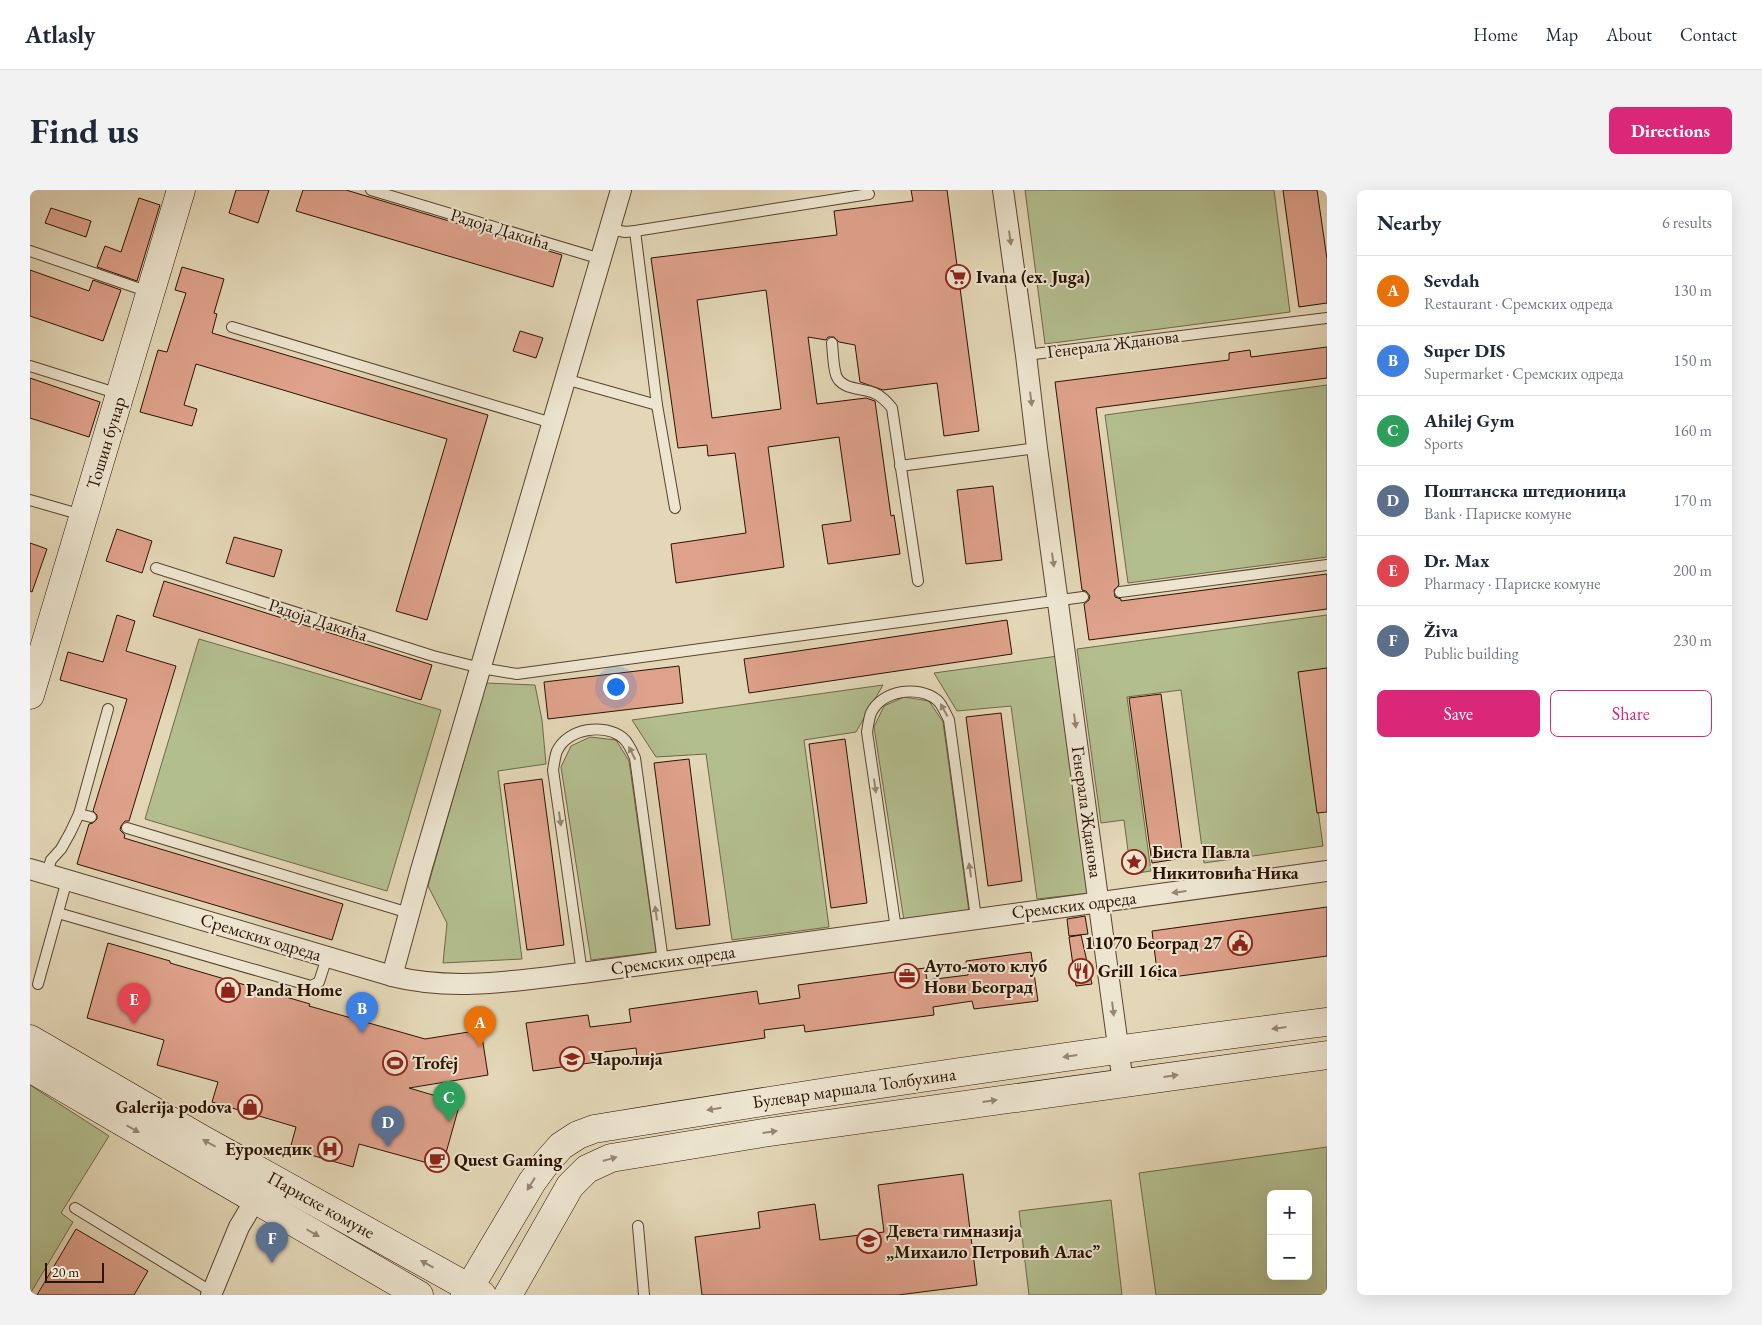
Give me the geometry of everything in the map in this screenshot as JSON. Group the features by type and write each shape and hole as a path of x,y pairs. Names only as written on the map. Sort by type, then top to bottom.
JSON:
{"street":[{"name":"Тошин бунар","path":"30,695 180,190"},
{"path":"392,976 480,668 621,190"},
{"name":"Генерала Жданова","path":"1003,190 1123,1083"},
{"name":"Сремских одреда","path":"38,871 392,976 426,983 452,985 582,973 976,918 1327,872"},
{"name":"Булевар маршала Толбухина","path":"472,1293 532,1182 546,1163 561,1146 578,1135 594,1129 758,1102 1118,1049 1327,1022"},
{"name":"Париске комуне","path":"30,1039 472,1293"},
{"name":"Булевар маршала Толбухина","path":"508,1295 570,1186 587,1169 610,1158 764,1133 1327,1055"},
{"name":"Париске комуне","path":"30,1068 419,1295"},
{"path":"30,1084 76,1096"},
{"path":"212,1294 239,1227 255,1200"}],"lane":[{"name":"Радоја Дакића","path":"371,190 601,259"},
{"path":"610,229 625,232 635,231 869,194"},
{"path":"635,231 657,405 675,508"},
{"path":"30,252 150,293"},
{"name":"Генерала Жданова","path":"1026,354 1327,318"},
{"path":"232,327 552,422"},
{"path":"832,343 836,376 841,382 851,388 874,393 884,398 892,408 918,581"},
{"path":"30,366 120,394"},
{"path":"565,379 657,405"},
{"path":"900,466 1037,448"},
{"path":"30,500 84,516"},
{"path":"1120,592 1327,566"},
{"name":"Радоја Дакића","path":"156,568 433,656 480,668 517,674 1058,601"},
{"path":"1058,601 1083,597"},
{"path":"896,929 867,732 871,712 885,698 905,691 926,693 939,701 949,720 976,918"},
{"path":"38,871 51,860 66,841 78,814 108,709"},
{"path":"582,973 553,770 557,750 571,736 591,729 612,731 624,739 635,758 663,962"},
{"path":"78,814 91,817"},
{"path":"127,828 409,913"},
{"path":"38,984 67,880"},
{"path":"58,913 307,986 315,985 319,982 327,956"},
{"path":"75,1208 212,1294"},
{"path":"638,1226 644,1295"}],"green space":[{"path":"1025,190 1274,190 1290,312 1045,344"},
{"path":"1327,385 1327,557 1128,583 1105,415"},
{"path":"1327,615 1327,669 1299,673 1323,846 1204,863 1181,690 1127,697 1151,871 1131,874 1124,820 1101,823 1077,649"},
{"path":"199,639 441,710 387,891 145,819"},
{"path":"1058,656 1090,893 1037,899 1011,706 957,711 934,673"},
{"path":"486,683 535,685 542,720 546,764 498,771 522,959 443,963 447,923 428,886"},
{"path":"883,685 856,732 804,740 829,927 732,940 706,754 656,757 632,720"},
{"path":"904,697 929,701 943,722 969,912 904,921 874,727 884,706"},
{"path":"590,737 616,740 629,761 656,952 591,960 561,767 571,746"},
{"path":"30,1085 109,1136 61,1213 73,1222 30,1294"},
{"path":"1327,1147 1327,1295 1156,1295 1139,1173"},
{"path":"1111,1200 1122,1295 1029,1295 1019,1211"}],"building":[{"path":"236,190 269,190 258,223 229,213"},
{"path":"303,190 346,190 562,255 553,287 296,211"},
{"path":"911,190 947,190 979,431 944,436 937,383 883,390 860,382 855,345 839,342 834,337 828,337 826,340 808,337 817,404 866,398 875,401 891,516 894,515 900,554 828,564 822,525 851,521 839,437 768,447 784,567 676,583 671,544 746,533 735,453 708,456 707,445 678,448 651,258 837,235 834,211 913,201","holes":["766,290 781,409 712,418 697,300"]},
{"path":"1283,190 1317,190 1327,259 1327,303 1299,307"},
{"path":"139,198 160,205 137,281 97,267 105,246 121,252"},
{"path":"51,208 91,221 86,237 45,223"},
{"path":"182,267 224,279 214,313 217,314 212,333 488,415 427,620 396,611 447,439 196,364 184,405 197,409 192,426 140,412 158,350 167,352 186,293 175,290"},
{"path":"30,270 89,291 93,280 121,290 103,341 30,316"},
{"path":"520,331 543,338 536,358 513,351"},
{"path":"1327,347 1327,378 1096,408 1119,585 1114,590 1115,597 1121,599 1121,601 1327,574 1327,609 1089,640 1084,604 1089,600 1090,596 1086,591 1082,590 1055,382 1229,360 1229,353 1250,350 1251,357"},
{"path":"30,378 100,402 89,437 30,418"},
{"path":"993,486 1002,560 966,564 957,490"},
{"path":"117,529 152,541 142,573 106,561"},
{"path":"234,537 282,550 274,577 226,563"},
{"path":"30,543 47,549 32,592 30,591"},
{"path":"164,581 432,665 421,700 153,616"},
{"path":"117,615 135,621 126,651 176,666 129,821 125,821 121,826 120,830 125,835 124,838 343,904 332,940 77,864 89,824 97,819 97,815 93,811 127,699 60,680 68,652 103,662"},
{"path":"1007,620 1012,654 749,693 744,659"},
{"path":"679,666 683,703 548,719 544,682"},
{"path":"1327,668 1327,812 1317,813 1298,672"},
{"path":"1161,694 1183,858 1152,863 1129,698"},
{"path":"1001,713 1022,881 988,886 966,717"},
{"path":"845,739 867,903 831,908 809,744"},
{"path":"689,759 710,925 676,929 654,763"},
{"path":"542,779 564,945 527,950 504,784"},
{"name":"11070 Београд 27","path":"1327,907 1327,956 1158,979 1152,931"},
{"path":"1085,916 1088,934 1069,936 1067,919"},
{"path":"1081,935 1092,984 1076,986 1069,937"},
{"path":"108,943 310,1004 309,1006 425,1039 481,1030 488,1075 409,1088 460,1103 442,1167 359,1144 353,1167 290,1149 296,1127 212,1102 218,1082 157,1065 164,1040 87,1018"},
{"path":"1031,952 1038,1001 974,1009 972,1001 933,1007 934,1015 805,1032 804,1025 764,1030 765,1038 637,1057 636,1048 596,1053 597,1062 533,1071 526,1023 588,1015 590,1027 631,1022 629,1009 757,991 759,1004 800,998 798,985 925,968 927,980 968,975 966,961"},
{"path":"963,1174 977,1285 898,1295 702,1295 695,1237 760,1228 758,1212 815,1204 820,1240 884,1232 878,1185"},
{"path":"76,1229 148,1271 134,1295 37,1295"}],"place":[{"name":"Ivana (ex. Juga)","path":"958,277"},
{"name":"Биста Павла Никитовића Ника","path":"1134,862"},
{"name":"11070 Београд 27","path":"1240,943"},
{"name":"Grill 16ica","path":"1081,971"},
{"name":"Ауто-мото клуб Нови Београд","path":"907,976"},
{"name":"Panda Home","path":"228,990"},
{"name":"Dr. Max","path":"134,1024"},
{"name":"Super DIS","path":"362,1033"},
{"name":"Sevdah","path":"480,1047"},
{"name":"Чаролија","path":"572,1059"},
{"name":"Trofej","path":"395,1063"},
{"name":"Galerija podova","path":"250,1107"},
{"name":"Ahilej Gym","path":"449,1122"},
{"name":"Поштанска штедионица","path":"388,1147"},
{"name":"Еуромедик","path":"330,1149"},
{"name":"Quest Gaming","path":"437,1160"},
{"name":"Девета гимназија „Михаило Петровић Алас”","path":"869,1241"},
{"name":"Živa","path":"272,1263"}]}
